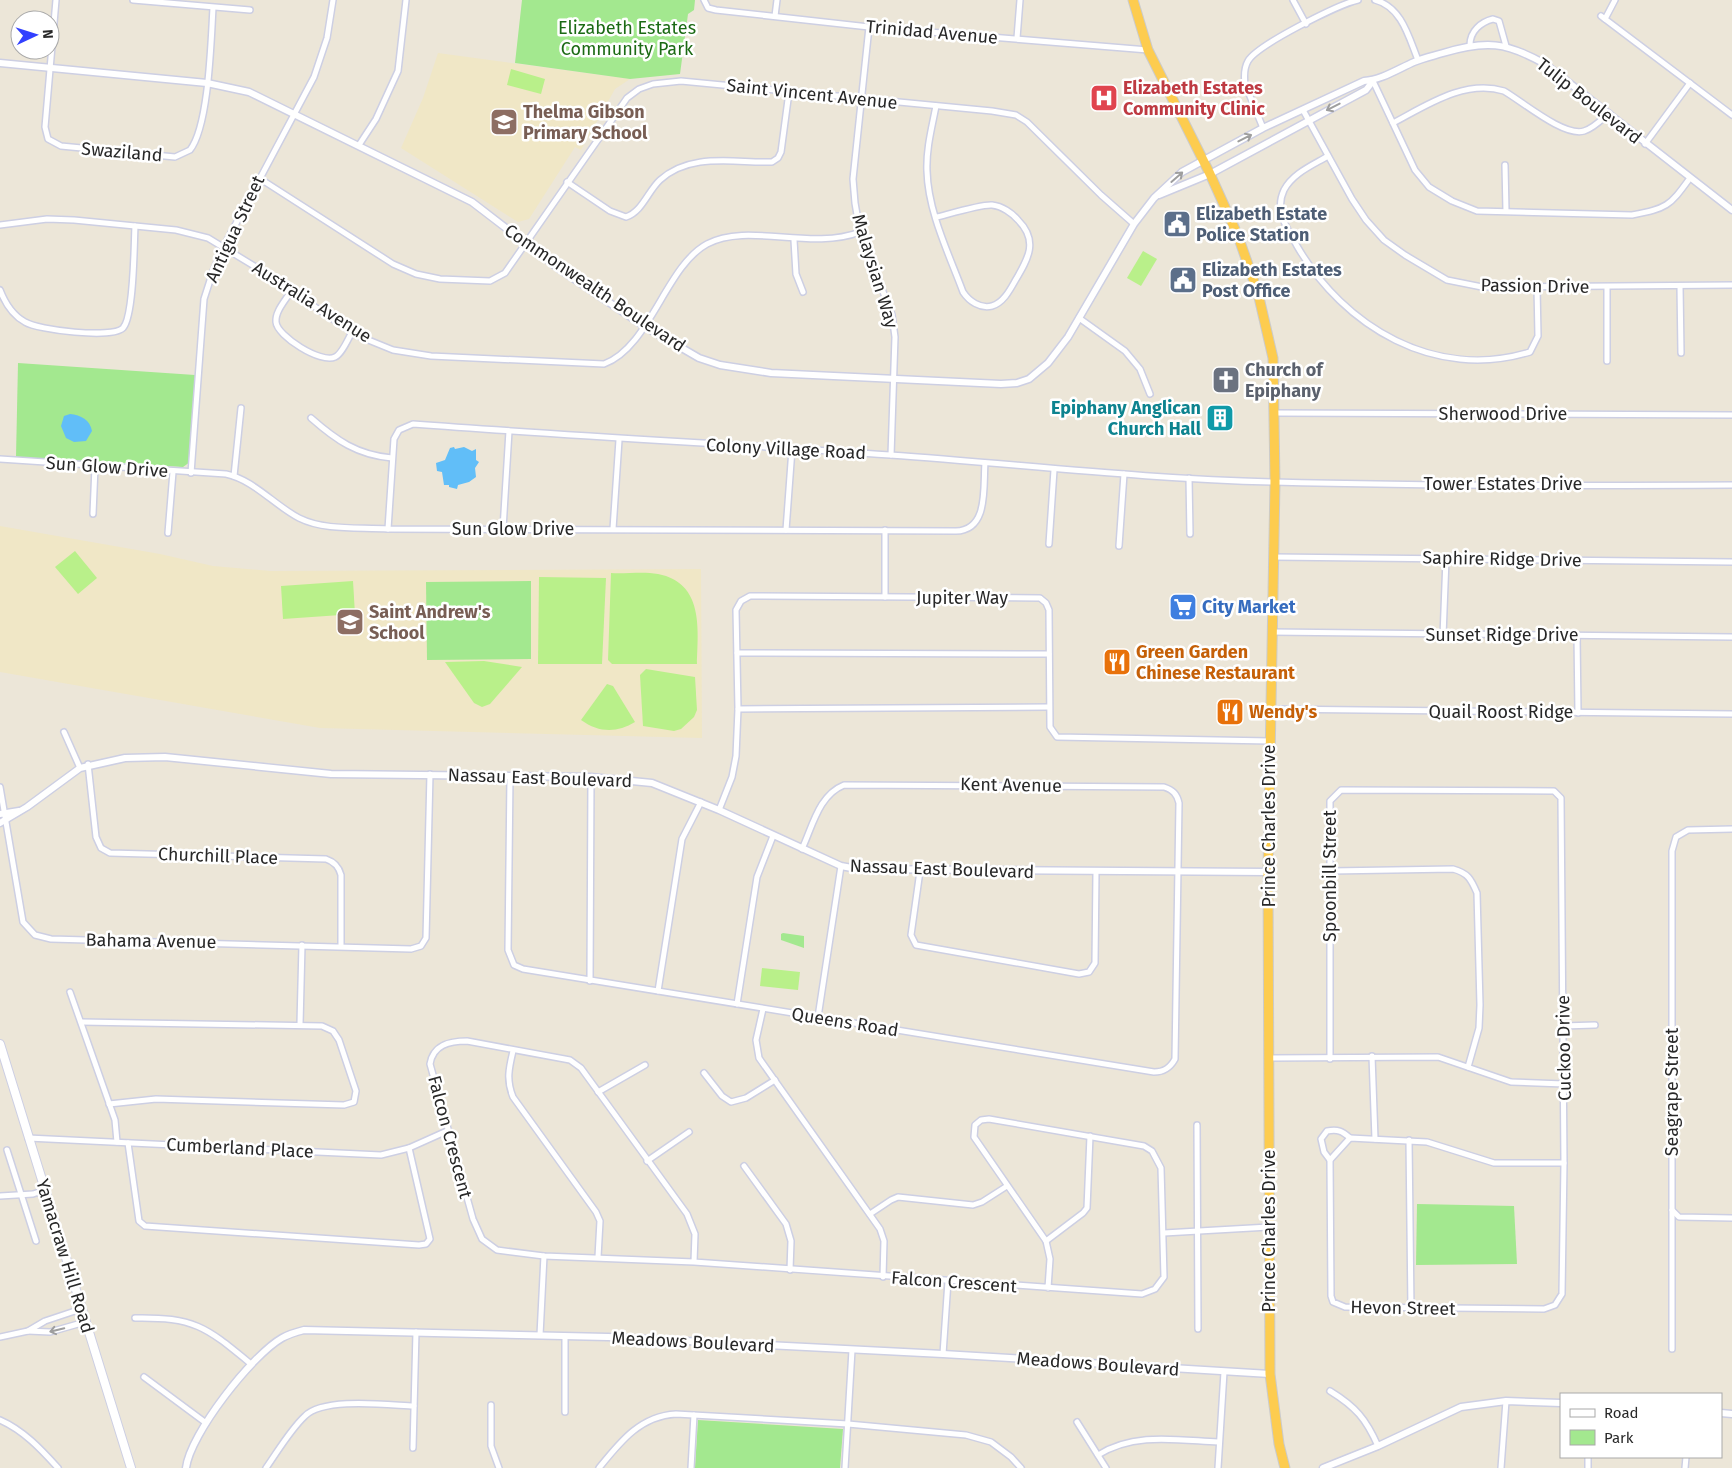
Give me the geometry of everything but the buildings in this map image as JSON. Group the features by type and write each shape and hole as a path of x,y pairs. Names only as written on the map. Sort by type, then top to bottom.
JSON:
{"highway":[{"name":"Prince Charles Drive","path":"1133,0 1148,50 1210,174 1238,236 1258,294 1273,358 1275,482 1272,557 1268,872 1270,1374 1279,1444 1285,1468"}],"main road":[{"name":"Yamacraw Hill Road","path":"0,1044 131,1468"}],"street":[{"name":"Swaziland","path":"56,0 46,113 46,134 54,144 181,156 190,150 197,138 207,83 213,8"},
{"path":"133,0 250,10"},
{"name":"Antigua Street","path":"191,473 204,299 212,271 259,178 296,114 322,57 328,38 333,0"},
{"path":"359,144 376,119 398,71 406,0"},
{"name":"Trinidad Avenue","path":"704,0 708,8 716,10 869,27 1148,50"},
{"path":"775,16 777,0"},
{"path":"1017,38 1020,0"},
{"path":"1293,0 1306,24"},
{"path":"1263,128 1245,84 1247,62 1268,43 1344,5 1358,0"},
{"path":"1375,0 1385,4 1399,16 1418,60"},
{"path":"1615,0 1603,18 1732,115"},
{"path":"1470,44 1470,37 1478,26 1494,19 1499,21 1506,46"},
{"name":"Malaysian Way","path":"869,27 853,179 854,203 860,232 892,315 895,337 891,455"},
{"name":"Tulip Boulevard","path":"1202,160 1263,128 1364,82 1373,81 1418,60 1470,44 1487,43 1520,50 1545,64 1609,113 1645,144 1732,210"},
{"name":"Commonwealth Boulevard","path":"0,63 207,83 249,92 359,144 472,202 558,268 644,326 699,358 720,365 771,373 894,380 1017,383 1029,378 1048,363 1079,318 1134,224 1154,198 1182,172 1202,160"},
{"name":"Saint Vincent Avenue","path":"259,178 393,264 416,274 440,279 490,281 505,273 627,98 639,89 653,84 680,81 861,100 992,111 1016,116 1027,122 1100,195 1134,224"},
{"path":"1373,81 1415,170 1430,187 1452,201 1477,211 1632,215 1653,210 1673,202 1690,178"},
{"name":"Tulip Boulevard","path":"1210,174 1307,120 1366,90 1373,81"},
{"path":"1645,144 1690,83"},
{"path":"1393,123 1458,92 1476,88 1495,88 1504,91 1563,129 1576,133 1591,128 1609,113"},
{"path":"567,182 610,211 626,217 634,212 658,182 681,166 707,162 772,162 778,158 781,152 789,92"},
{"path":"936,106 928,147 927,170 928,186 937,217 963,292 970,302 982,306 991,306 1000,301 1010,290 1029,254 1030,240 1028,230 1005,209 991,205 937,217"},
{"name":"Passion Drive","path":"1303,110 1366,220 1384,240 1447,280 1482,287 1732,286"},
{"path":"1328,156 1290,181 1283,192 1280,206 1282,220 1307,263 1339,301 1359,319 1388,336 1425,353 1458,360 1515,356 1530,352 1538,336 1537,287"},
{"path":"1506,165 1506,211"},
{"name":"Commonwealth Boulevard","path":"1154,198 1210,174"},
{"name":"Australia Avenue","path":"0,225 47,219 176,230 208,238 224,246 352,332 393,350 431,356 604,364 615,360 624,351 644,326 682,270 705,245 740,236 794,240 834,239 860,232"},
{"path":"0,290 11,311 31,326 73,332 111,333 119,331 126,324 130,304 135,226"},
{"path":"794,240 796,274 803,292"},
{"path":"1680,286 1681,354"},
{"path":"1607,287 1607,361"},
{"path":"291,290 277,313 276,325 282,334 318,357 329,359 338,355 352,332"},
{"path":"1079,318 1125,351 1140,369 1150,394"},
{"path":"234,476 241,408"},
{"name":"Sherwood Drive","path":"1275,413 1732,415"},
{"path":"311,418 357,452 374,457 392,458"},
{"name":"Colony Village Road","path":"388,529 395,434 408,424 619,440 891,455 1054,470 1275,482"},
{"path":"503,529 510,431"},
{"path":"613,529 619,440"},
{"path":"786,530 792,449"},
{"name":"Sun Glow Drive","path":"0,459 234,476 298,517 313,524 388,529 965,531 973,526 982,508 985,463"},
{"path":"93,514 95,467"},
{"path":"1049,544 1054,470"},
{"path":"168,533 173,472"},
{"path":"1118,546 1124,474"},
{"path":"1189,478 1190,534"},
{"name":"Tower Estates Drive","path":"1275,482 1732,485"},
{"path":"885,530 885,597"},
{"name":"Saphire Ridge Drive","path":"1272,557 1732,562"},
{"path":"1442,636 1446,559"},
{"name":"Jupiter Way","path":"718,810 732,777 736,756 738,709 736,610 745,597 1040,598 1046,603 1049,610 1048,707 1050,727 1054,735 1061,738 1270,740"},
{"name":"Sunset Ridge Drive","path":"1271,632 1442,636 1732,637"},
{"path":"1577,635 1578,713"},
{"path":"737,653 1049,654"},
{"path":"738,709 1048,707"},
{"name":"Quail Roost Ridge","path":"1270,709 1732,714"},
{"path":"64,732 80,768"},
{"name":"Nassau East Boulevard","path":"3,818 20,811 88,764 125,758 165,757 331,774 590,777 652,783 701,802 841,866 857,869 1178,873 1268,872"},
{"name":"Churchill Place","path":"88,764 96,837 101,848 110,853 332,861 340,870 342,881 341,946"},
{"name":"Bahama Avenue","path":"0,787 3,818 23,922 35,935 51,939 411,949 421,946 426,938 430,774"},
{"name":"Queens Road","path":"510,776 509,957 514,965 523,969 590,981 1154,1072 1167,1069 1175,1059 1178,873"},
{"path":"590,777 590,981"},
{"name":"Kent Avenue","path":"802,849 826,796 844,784 1164,787 1174,792 1179,803 1178,873"},
{"name":"Spoonbill Street","path":"1330,1059 1330,801 1341,790 1554,791"},
{"name":"Cuckoo Drive","path":"1554,791 1561,798 1564,1026 1562,1294 1555,1305"},
{"path":"658,991 682,839 701,802"},
{"name":"Seagrape Street","path":"1672,1348 1672,851 1676,837 1688,830 1732,829"},
{"path":"737,1004 757,877 773,836"},
{"path":"818,1018 841,866"},
{"path":"1331,871 1453,869 1464,872 1471,878 1476,893 1480,1005 1479,1028 1468,1067"},
{"path":"920,871 911,935 916,945 1079,974 1089,972 1095,963 1096,872"},
{"path":"300,1024 302,945"},
{"path":"70,992 115,1120 117,1142"},
{"path":"763,1009 756,1050 775,1080 870,1214 884,1241 883,1277"},
{"path":"81,1022 300,1024 322,1026 333,1031 339,1040 356,1091 354,1102 344,1105 156,1099 109,1104"},
{"path":"1564,1026 1595,1025"},
{"name":"Falcon Crescent","path":"694,1262 693,1224 580,1068 570,1060 458,1041 443,1045 436,1050 430,1064 447,1131 473,1218 482,1239 496,1250 544,1256 694,1262 1048,1288 1149,1292 1160,1284 1164,1277 1161,1168 1158,1159 1144,1146 989,1119 978,1122 974,1129 974,1136 1006,1186"},
{"path":"514,1051 508,1076 513,1097 596,1212 600,1221 598,1257"},
{"path":"1372,1056 1375,1139"},
{"path":"1269,1058 1438,1057 1511,1082 1564,1084"},
{"path":"598,1092 645,1065"},
{"path":"704,1073 722,1096 731,1102 746,1098 775,1080"},
{"path":"1197,1125 1198,1329"},
{"name":"Hevon Street","path":"1350,1138 1340,1130 1327,1130 1324,1134 1322,1146 1330,1160 1331,1296 1333,1302 1345,1308 1544,1309 1555,1305"},
{"name":"Cumberland Place","path":"28,1138 381,1155 409,1148 447,1131"},
{"path":"647,1161 689,1132"},
{"path":"1046,1241 1087,1208 1090,1136"},
{"path":"1330,1160 1350,1138 1427,1142 1494,1163 1564,1163"},
{"path":"1409,1140 1410,1308"},
{"path":"128,1143 139,1221 145,1226 419,1245 426,1244 430,1239 409,1148"},
{"path":"7,1150 36,1241"},
{"path":"744,1166 786,1224 791,1241 790,1270"},
{"path":"870,1214 898,1197 973,1205 982,1202 1006,1186 1046,1241 1050,1259 1048,1288"},
{"path":"0,1196 22,1195 44,1190"},
{"path":"1672,1210 1679,1217 1732,1218"},
{"path":"1164,1233 1269,1227"},
{"path":"540,1335 544,1256"},
{"path":"944,1354 948,1281"},
{"path":"28,1331 45,1321 81,1309"},
{"path":"135,1318 173,1318 190,1322 210,1332 251,1364"},
{"path":"0,1337 28,1331 50,1332 85,1322"},
{"name":"Meadows Boulevard","path":"186,1468 190,1449 206,1423 251,1364 282,1338 296,1332 325,1330 564,1336 944,1354 1270,1374"},
{"path":"413,1448 416,1332"},
{"path":"564,1336 565,1412"},
{"path":"845,1468 852,1350"},
{"path":"1218,1468 1218,1442 1224,1372"},
{"path":"144,1377 206,1423"},
{"path":"1330,1391 1352,1405 1368,1425 1378,1446"},
{"path":"1501,1468 1506,1401"},
{"path":"1324,1468 1336,1466 1460,1407 1506,1401 1560,1403"},
{"path":"266,1468 305,1416 315,1409 331,1405 414,1406"},
{"path":"491,1405 491,1446 499,1468"},
{"path":"599,1468 624,1437 646,1421 662,1415 694,1415 848,1424 979,1437 1001,1448 1021,1468"},
{"path":"691,1468 694,1415"},
{"path":"0,1420 9,1424 38,1446 58,1468"},
{"path":"1076,1422 1106,1468"},
{"path":"1098,1455 1122,1443 1140,1439 1218,1442"}],"shaded area":[{"name":"Thelma Gibson Primary School","path":"438,53 630,79 615,89 581,150 575,147 529,219 518,222 401,148 423,98"},
{"name":"Saint Andrew's School","path":"0,526 160,554 213,566 271,571 701,569 702,738 320,728 0,672"}],"green space":[{"name":"Elizabeth Estates Community Park","path":"522,0 695,0 694,10 688,14 680,74 630,79 515,63"},
{"path":"511,69 545,79 541,94 507,85"},
{"path":"1143,251 1157,259 1141,286 1127,278"},
{"path":"18,363 195,375 190,462 183,467 16,457"},
{"path":"75,551 97,578 78,594 55,567"},
{"path":"611,573 658,574 673,579 684,587 691,597 695,609 698,636 697,664 612,664 608,660"},
{"path":"539,577 606,578 602,664 538,664"},
{"path":"353,581 355,614 283,619 281,586"},
{"path":"531,581 531,659 427,660 426,582"},
{"path":"484,661 522,667 490,704 482,707 474,703 445,662"},
{"path":"646,669 695,677 697,710 694,717 681,729 674,731 643,726 640,675"},
{"path":"607,684 613,686 635,722 622,728 608,730 594,727 581,720"},
{"path":"781,934 804,936 804,948 781,940"},
{"path":"762,968 800,972 798,990 760,986"},
{"path":"1417,1204 1514,1206 1517,1264 1416,1265"},
{"path":"698,1420 843,1429 840,1468 695,1468"}],"water":[{"path":"70,414 81,417 91,427 92,431 86,441 74,442 66,438 61,426 64,416"},
{"path":"454,447 455,449 464,447 472,451 476,449 476,460 479,462 475,468 476,477 469,482 458,485 457,489 444,485 442,472 437,471 436,463 445,460 450,448"}],"place":[{"name":"Elizabeth Estates Community Clinic","path":"1104,98"},
{"name":"Thelma Gibson Primary School","path":"504,122"},
{"name":"Elizabeth Estate Police Station","path":"1177,224"},
{"name":"Elizabeth Estates Post Office","path":"1183,280"},
{"name":"Church of Epiphany","path":"1226,380"},
{"name":"Epiphany Anglican Church Hall","path":"1220,418"},
{"name":"City Market","path":"1183,607"},
{"name":"Saint Andrew's School","path":"350,622"},
{"name":"Green Garden Chinese Restaurant","path":"1117,662"},
{"name":"Wendy's","path":"1230,712"}]}
